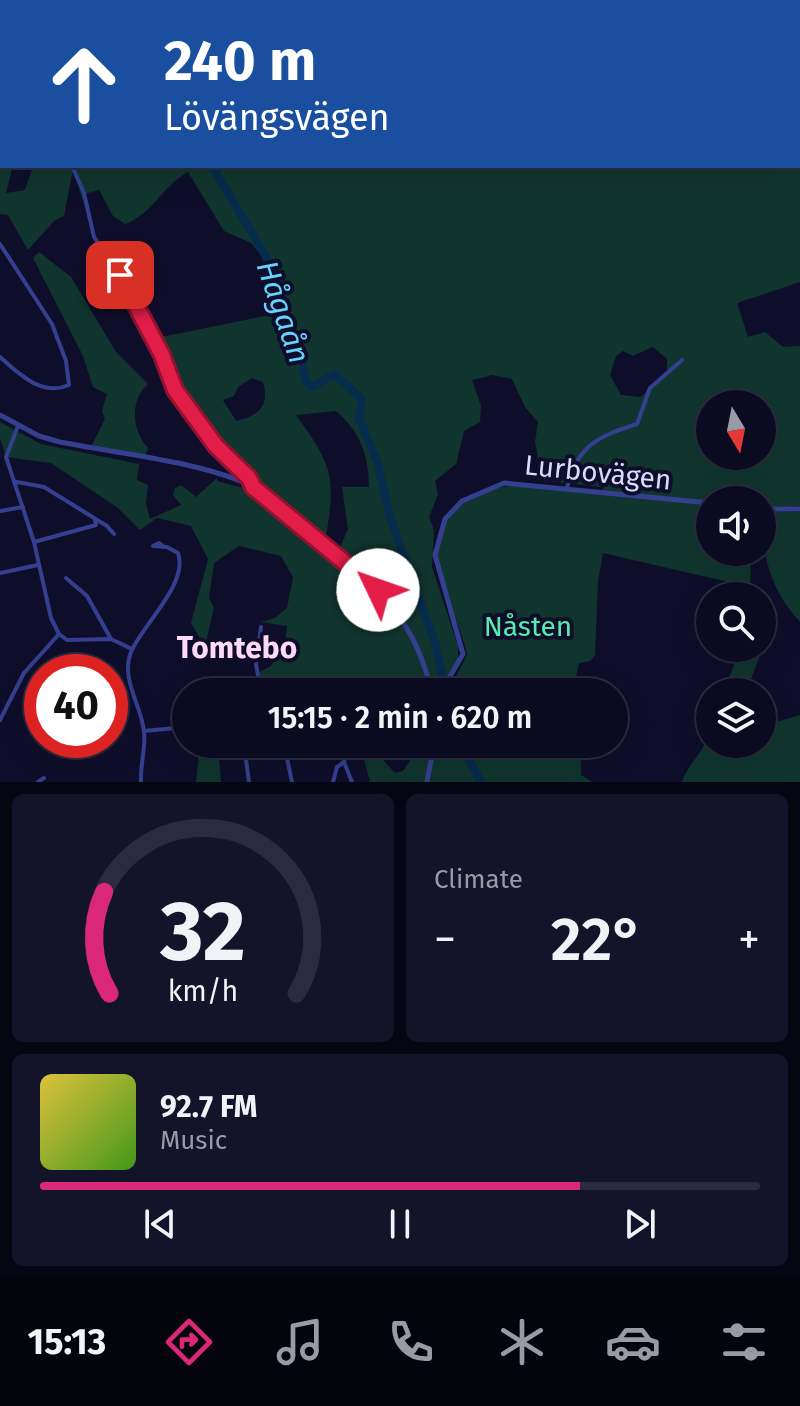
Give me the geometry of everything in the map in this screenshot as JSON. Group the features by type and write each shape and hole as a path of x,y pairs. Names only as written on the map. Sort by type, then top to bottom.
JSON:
{"street":[{"path":"73,168 84,193 94,237 134,298 175,390 216,446 249,478 253,487"},
{"path":"0,244 52,324 66,361 69,385 55,389 36,386 0,357"},
{"path":"567,488 581,452 601,436 637,424 650,388 682,360"},
{"path":"0,415 18,426 60,442 207,471 253,487 365,577 394,606 420,653 427,678"},
{"path":"18,426 6,449 34,542 48,611 59,634 72,641 111,639 132,649"},
{"path":"17,482 44,487 114,534"},
{"name":"Lurbovägen","path":"449,678 463,654 437,568 436,543 445,519 462,501 499,483 696,502"},
{"path":"0,511 23,507"},
{"path":"776,509 800,509"},
{"path":"34,542 96,525 95,520"},
{"path":"141,782 144,731 129,675 132,649 157,614 180,571 178,553 163,546"},
{"path":"0,573 38,565"},
{"path":"66,578 83,590 111,639"},
{"path":"258,678 256,664 261,627"},
{"path":"0,720 24,673 59,634"},
{"path":"144,731 172,728"},
{"path":"246,758 249,782"},
{"path":"287,758 292,782"},
{"path":"345,758 352,782"},
{"path":"427,782 431,758"},
{"path":"333,782 337,767 344,762"}],"green space":[{"name":"Nåsten","path":"0,168 12,168 6,193 25,190 32,168 800,168 800,282 737,303 748,337 765,332 783,347 800,346 800,506 776,507 776,486 696,486 696,566 751,566 750,582 728,582 603,553 598,580 595,655 590,661 579,663 576,678 455,678 257,678 256,674 271,666 274,658 283,659 287,626 261,622 275,618 287,608 293,577 281,556 239,546 214,563 209,598 214,608 205,647 191,623 208,559 191,526 157,518 140,530 118,508 51,463 6,457 0,438 0,422 41,444 139,464 137,480 148,485 146,503 150,519 181,505 173,495 175,488 181,485 196,497 217,478 217,481 243,488 249,477 216,446 175,390 134,298 141,301 160,336 269,315 274,293 262,257 251,243 224,231 188,172 143,213 125,224 113,216 99,190 84,194 89,220 73,170 64,216 54,221 28,250 8,215 0,214","holes":["653,347 667,359 667,371 641,397 621,395 610,375 616,356 623,351 633,356","492,375 512,379 525,407 538,422 535,442 542,480 600,487 605,484 601,494 520,486 482,492 465,502 446,522 438,538 439,569 467,655 455,678 449,673 458,659 458,646 432,567 434,530 429,517 438,494 435,481 456,464 464,431 480,422 481,406 472,380","252,378 263,382 265,398 261,409 236,421 223,400 234,396 238,387","336,411 362,445 369,487 342,487 348,529 337,554 325,544 331,489 329,475 319,449 296,415"]},
{"path":"39,252 71,277 116,352 148,384 135,407 136,425 148,448 145,456 92,445 105,419 102,411 107,394 93,387 83,356 33,258"},
{"path":"776,511 800,512 800,622 781,596 768,566 776,566"},
{"path":"735,662 758,662 751,678 729,678"},
{"path":"800,715 800,782 682,782 696,758 776,758 776,722"},
{"path":"199,758 219,758 221,782 196,782"},
{"path":"382,758 395,773 403,771 410,758 581,758 581,775 592,782 370,782 364,759"}],"waterway":[{"name":"Hågaån","path":"213,168 277,275 282,290 281,322 301,352 305,380 312,387 335,374 362,400 359,418 378,464 390,517 435,643 443,678"},
{"name":"Hågaån","path":"468,758 481,782"}],"district":[{"name":"Tomtebo","path":"237,648"}],"route":[{"path":"120,275 162,355 175,390 216,446 249,478 253,487 293,516 378,590"}]}
